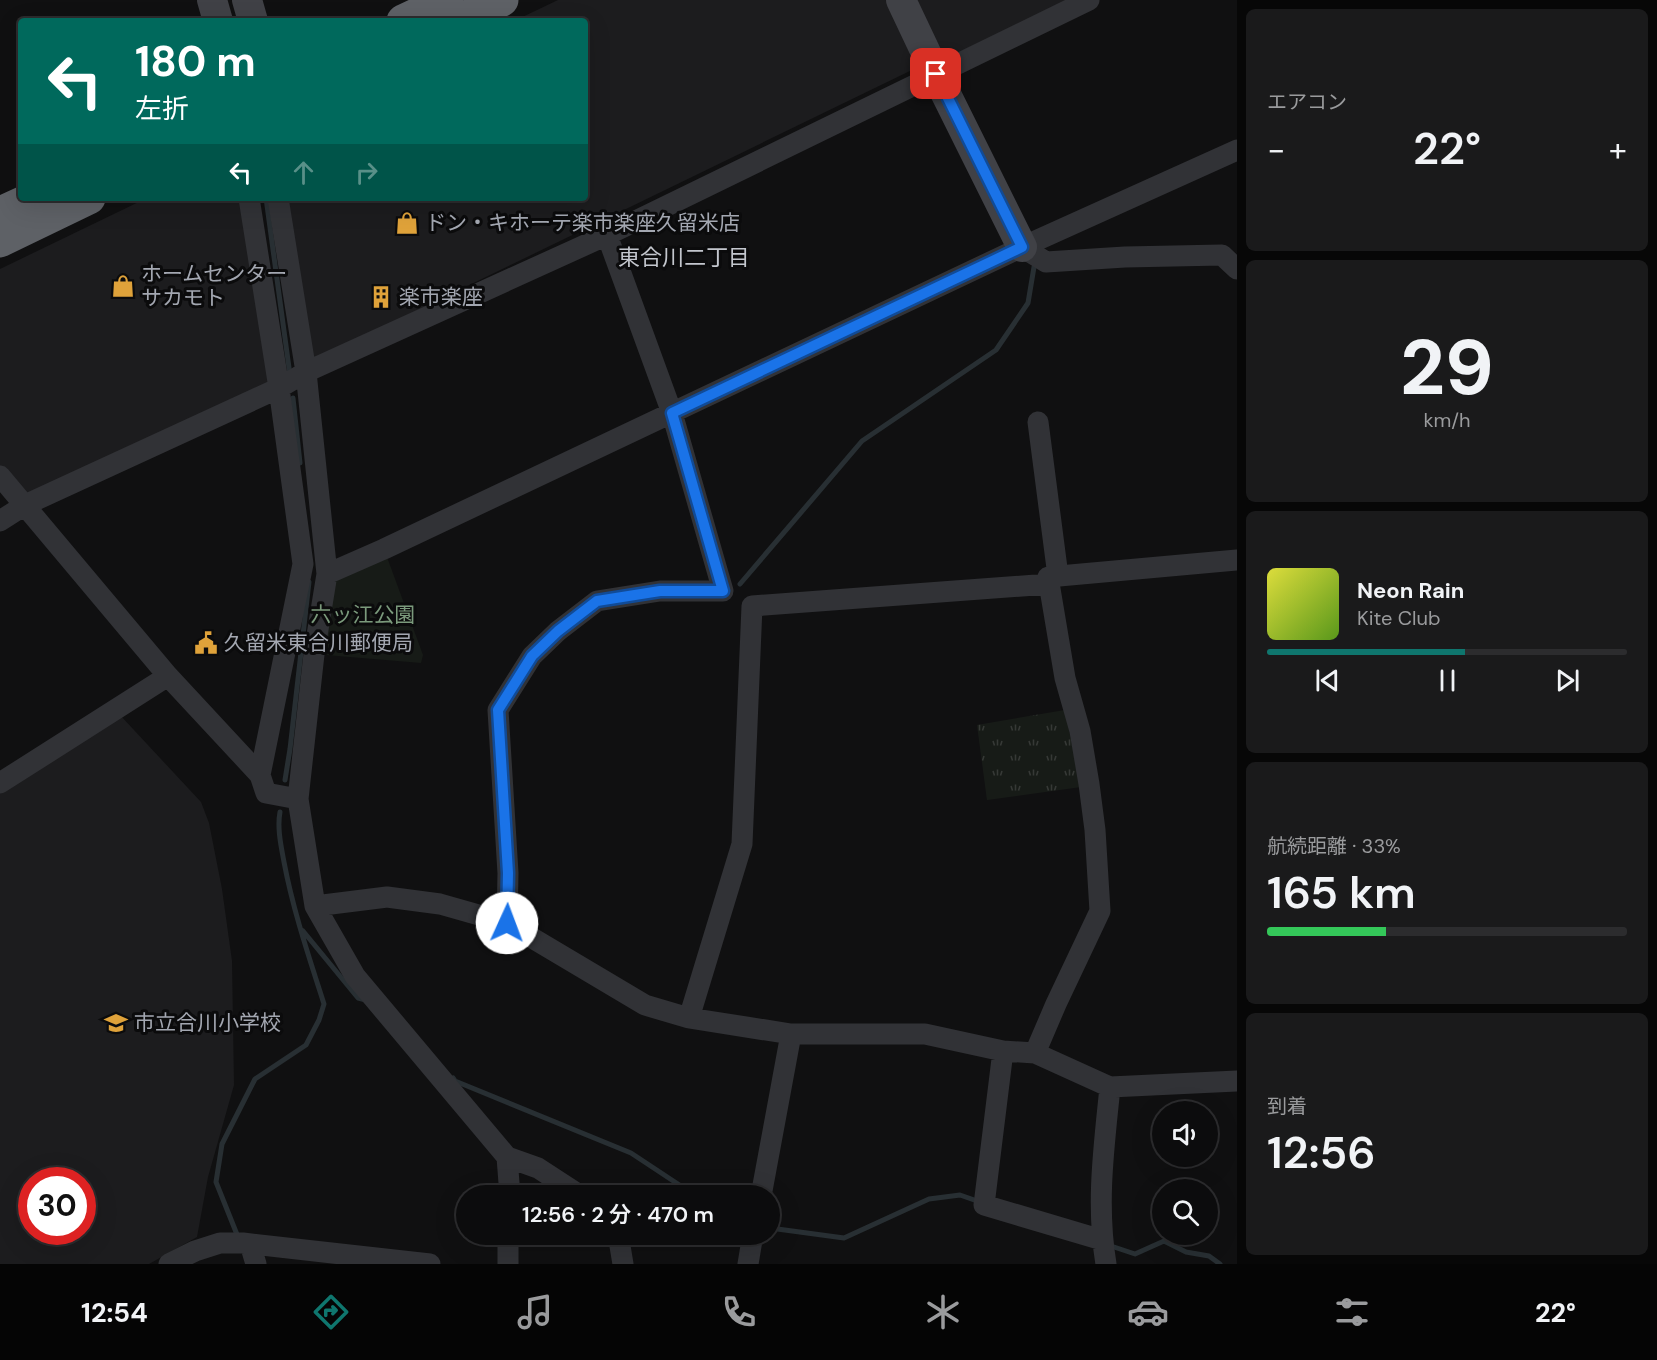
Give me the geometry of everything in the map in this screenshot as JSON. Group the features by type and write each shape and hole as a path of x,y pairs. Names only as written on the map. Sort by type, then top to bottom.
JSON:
{"highway":[{"path":"409,18 447,0"},
{"path":"465,18 502,0"},
{"path":"0,213 26,201"},
{"path":"0,241 83,201"}],"street":[{"path":"212,0 217,18"},
{"path":"247,0 252,18"},
{"path":"901,0 1022,247 1046,262 1125,256 1222,255 1237,269"},
{"path":"0,521 25,505 279,388 306,372 607,235 1089,0"},
{"path":"327,574 1022,247 1237,150"},
{"path":"249,201 279,388 303,564 260,775"},
{"path":"278,201 306,372 327,574 314,654 298,798 315,906 355,976 507,1157 538,1168 564,1185"},
{"path":"607,235 672,413 723,591"},
{"path":"1035,1053 1100,911 1095,830 1089,784 1080,731 1065,678 1038,422"},
{"path":"0,477 168,676 260,775 266,793 298,798"},
{"path":"507,923 508,873 498,710 532,656 558,631 597,601 660,591 723,591 752,606 1054,580 1237,560"},
{"path":"689,1018 742,844 752,606"},
{"path":"0,783 168,676"},
{"path":"315,906 387,897 440,904 507,923 645,1005 689,1018 791,1034 925,1034 1003,1051 1035,1053 1110,1087 1237,1082"},
{"path":"763,1185 791,1034"},
{"path":"1003,1051 984,1205 1102,1240"},
{"path":"1106,1264 1102,1240 1100,1193 1110,1087"},
{"path":"507,1157 509,1185"},
{"path":"169,1264 195,1251 220,1243 240,1243 430,1264"},
{"path":"240,1243 256,1264"},
{"path":"508,1245 508,1264"},
{"path":"620,1245 623,1264"},
{"path":"748,1264 751,1245"}],"shaded area":[{"path":"558,0 889,0 916,56 914,69 311,362 284,201 588,201 588,18 520,18"},
{"path":"908,0 1071,0 938,62"},
{"path":"141,201 244,201 275,384 25,498 0,470 0,269"},
{"name":"市立合川小学校","path":"120,715 201,802 209,823 222,889 232,961 234,1085 208,1177 197,1237 149,1264 0,1264 0,787"}],"green space":[{"name":"六ッ江公園","path":"384,549 423,655 421,663 314,654 327,574"},
{"path":"1065,710 1081,787 987,800 977,725"}],"waterway":[{"path":"266,201 290,375"},
{"path":"740,584 862,441 996,350 1028,303 1034,267"},
{"path":"293,398 300,463"},
{"path":"285,780 309,582"},
{"path":"238,1237 216,1182 222,1144 255,1079 306,1045 319,1020 324,1004 288,880 280,837 280,812"},
{"path":"303,931 358,998 366,1000"},
{"path":"453,1078 455,1081 631,1153 679,1185"},
{"path":"780,1229 844,1238 929,1199 960,1195 980,1202"},
{"path":"1108,1245 1135,1254 1164,1241 1186,1252 1209,1256 1220,1264"}],"place":[{"name":"ドン・キホーテ楽市楽座久留米店","path":"407,223"},
{"name":"ホームセンター サカモト","path":"123,286"},
{"name":"楽市楽座","path":"381,297"},
{"name":"久留米東合川郵便局","path":"206,643"},
{"name":"市立合川小学校","path":"116,1023"}],"district":[{"name":"東合川二丁目","path":"684,257"}],"route":[{"path":"507,923 508,873 498,710 532,656 558,631 597,601 660,591 723,591 672,413 1022,247 936,74"}]}
